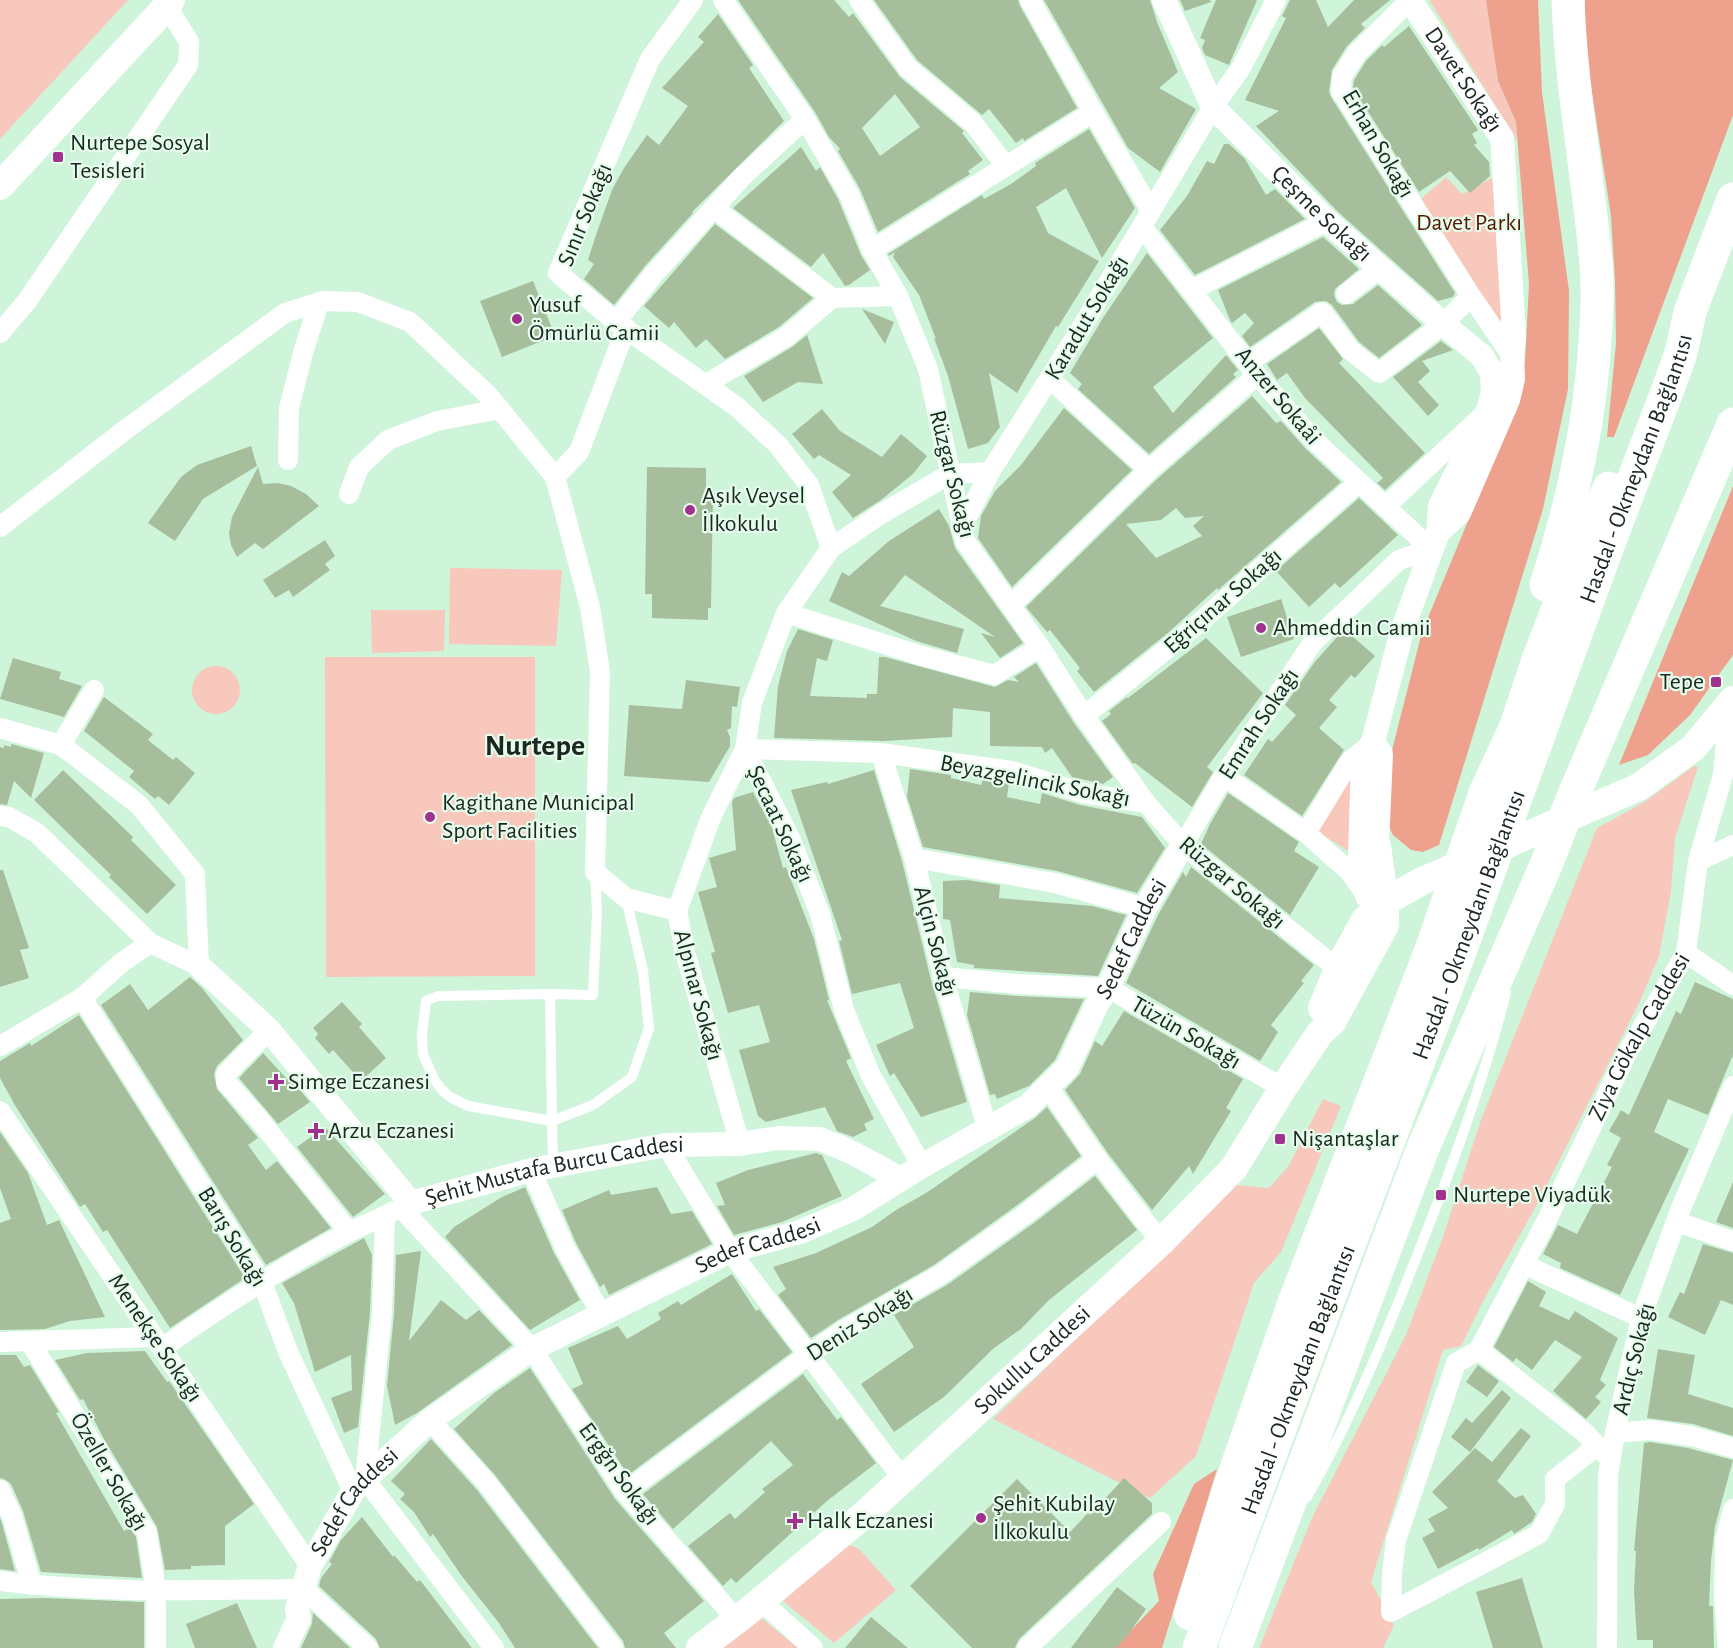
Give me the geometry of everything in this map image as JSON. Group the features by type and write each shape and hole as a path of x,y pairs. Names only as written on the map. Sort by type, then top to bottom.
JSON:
{"highway":[{"path":"1485,793 1491,756 1505,705 1555,557 1579,468 1594,369 1597,319 1596,264 1568,0"},
{"name":"Hasdal - Okmeydanı Bağlantısı","path":"1199,1648 1668,389 1681,353 1690,312 1733,199"},
{"path":"1179,1648 1228,1492 1284,1332 1431,950 1485,793 1516,726 1538,660 1593,521 1690,312"},
{"name":"Hasdal - Okmeydanı Bağlantısı","path":"1235,1648 1423,1148 1733,424"}],"main road":[{"path":"0,186 173,2"},
{"path":"1377,846 1376,899 1639,787 1693,748 1731,703"},
{"path":"1377,846 1398,871 1422,881"},
{"name":"Sokullu Caddesi","path":"1320,1033 1318,1016 1338,969 1376,899"},
{"name":"Sokullu Caddesi","path":"700,1648 866,1513 1161,1242 1234,1168 1283,1088 1320,1033 1332,1022 1385,924 1376,899"}],"street":[{"name":"Sınır Sokağı","path":"693,0 650,59 558,273 621,325 737,407 778,445 808,485 831,548"},
{"name":"Rüzgar Sokağı","path":"723,0 805,119 849,194 872,250 897,296 928,369 965,541 1040,647 1084,716 1146,802 1183,845 1338,969"},
{"path":"859,0 908,68 973,123 1006,166"},
{"name":"Anzer Sokaåi","path":"1030,0 1092,112 1147,219 1192,290 1253,369 1314,440 1385,507 1434,541"},
{"name":"Çeşme Sokağı","path":"1164,0 1213,107 1327,221 1482,357 1492,373 1493,391 1489,408"},
{"name":"Karadut Sokağı","path":"961,529 990,472 1050,379 1213,107 1241,68 1276,0"},
{"name":"Erhan Sokağı","path":"1410,0 1357,53 1342,76 1341,91 1471,296 1512,368"},
{"name":"Davet Sokağı","path":"1410,0 1502,138 1514,335 1508,400 1459,513 1434,541"},
{"path":"0,333 27,301 188,65 189,42 173,2"},
{"path":"872,250 1092,112"},
{"path":"555,477 579,452 621,325 654,274 742,177 805,119"},
{"path":"715,209 832,298"},
{"path":"1192,290 1327,221"},
{"path":"1346,294 1380,268"},
{"path":"706,384 786,337 832,298 897,296"},
{"path":"1011,605 1253,369 1322,312 1350,350 1379,373 1443,324 1471,296"},
{"path":"288,460 290,408 303,352 319,302"},
{"path":"0,527 125,430 285,313 319,302 358,302 410,322 489,396 555,477 590,607 600,672 595,872 626,898 676,911"},
{"path":"1050,379 1149,470"},
{"path":"1385,507 1489,408"},
{"path":"1376,899 1360,856 1363,756 1373,742 1402,632 1434,541 1440,506 1489,408"},
{"path":"349,494 359,467 388,440 437,421 500,409"},
{"path":"950,474 990,472"},
{"name":"Şecaat Sokağı","path":"922,1166 872,1076 844,1010 820,914 803,870 790,838 745,749 752,702 786,614 831,548 881,514 950,474"},
{"name":"Eğriçınar Sokağı","path":"1084,716 1199,623 1359,482"},
{"name":"Emrah Sokağı","path":"1183,845 1224,776 1313,642 1399,560 1434,541"},
{"path":"786,614 919,655 994,675 1040,647"},
{"path":"61,745 94,690"},
{"name":"Ziya Gökalp Caddesi","path":"1479,1350 1525,1265 1626,1055 1686,953 1698,861 1723,776 1731,703"},
{"path":"0,728 61,745 139,804 195,874 199,966 150,943 37,833 9,817 0,816"},
{"path":"1306,833 1350,761 1373,742"},
{"path":"1373,742 1381,754 1377,846"},
{"name":"Beyazgelincik Sokağı","path":"745,749 881,753 1012,771 1083,793 1146,802"},
{"name":"Alpınar Sokağı","path":"740,1144 685,952 676,911 711,817 745,749"},
{"name":"Alçin Sokağı","path":"881,753 914,858 943,977 988,1130"},
{"path":"1224,776 1306,833 1350,872 1376,899"},
{"name":"Sedef Caddesi","path":"285,1648 298,1618 300,1599 310,1566 359,1485 430,1420 532,1349 730,1251 800,1232 854,1209 922,1166 1029,1106 1067,1068 1098,1002 1108,988 1144,908 1183,845"},
{"path":"1698,861 1733,845"},
{"path":"914,858 1054,883 1144,908"},
{"path":"0,1046 82,998 121,963 150,943"},
{"path":"1686,953 1733,985"},
{"name":"Şehit Mustafa Burcu Caddesi","path":"199,966 269,1030 399,1209 542,1168 666,1145 740,1144 778,1138 820,1139 851,1152 901,1179"},
{"name":"Tüzün Sokağı","path":"943,977 1018,984 1108,988 1283,1088"},
{"name":"Barış Sokağı","path":"82,998 262,1282 289,1354 359,1485 494,1648"},
{"path":"269,1030 226,1074 226,1082 258,1117 349,1232"},
{"name":"Ardıç Sokağı","path":"1606,1648 1608,1475 1604,1452 1615,1433 1641,1318 1677,1222 1733,1086"},
{"path":"1048,1087 1097,1159 1161,1242"},
{"name":"Menekşe Sokağı","path":"0,1111 310,1566"},
{"path":"666,1145 730,1251 903,1479"},
{"name":"Deniz Sokağı","path":"625,1492 808,1355 844,1330 940,1275 1027,1213 1097,1159"},
{"path":"542,1168 565,1248 601,1314"},
{"path":"0,1342 158,1342 349,1232 399,1209"},
{"path":"359,1485 382,1313 399,1209"},
{"name":"Ergğn Sokağı","path":"399,1209 532,1349 625,1492 737,1620"},
{"path":"1677,1222 1733,1241"},
{"path":"1525,1265 1641,1318"},
{"name":"Özeller Sokağı","path":"30,1342 147,1533 156,1590 156,1648"},
{"path":"1479,1350 1584,1432 1604,1452 1555,1479 1555,1504 1539,1534 1391,1612 1396,1540 1456,1363 1479,1350"},
{"path":"430,1420 486,1482 613,1648"},
{"path":"1615,1433 1650,1430 1691,1436 1733,1448"},
{"path":"0,1491 12,1516 32,1585"},
{"path":"1728,1648 1724,1598 1725,1540 1733,1509"},
{"path":"1027,1648 1161,1522"},
{"path":"0,1581 32,1585 300,1599 368,1648"},
{"name":"Sedef Caddesi","path":"277,1648 290,1615 300,1599"},
{"path":"760,1600 813,1648"}],"lane":[{"path":"595,872 597,913 593,995 438,996 426,1001 422,1044 425,1060 441,1089 450,1097 478,1108 552,1121 593,1106 632,1077 649,1028 643,971 626,898"},
{"path":"542,1168 552,1121 550,994"}],"green space":[{"path":"0,0 128,0 0,139"},
{"path":"1429,0 1486,0 1498,81 1516,122 1517,140"},
{"name":"Davet Parkı","path":"1496,176 1503,313 1499,328 1421,199 1446,177 1462,194"},
{"path":"450,568 562,570 556,646 449,644"},
{"path":"371,610 445,610 444,651 372,653"},
{"name":"Kagithane Municipal Sport Facilities","path":"325,657 535,657 535,976 326,977"},
{"path":"211,666 221,666 236,676 240,690 239,699 230,710 221,714 211,714 196,704 192,695 192,685 202,670"},
{"path":"1359,762 1358,857 1318,832"},
{"path":"1694,766 1698,767 1675,838 1671,891 1659,956 1639,1003 1535,1208 1482,1303 1461,1346 1443,1350 1371,1582 1394,1625 1383,1648 1259,1648 1312,1518 1406,1335 1443,1237 1481,1120 1597,828 1646,801"},
{"path":"1323,1099 1341,1106 1281,1252 1254,1283 1196,1456 1150,1498 993,1419 1236,1185 1269,1188 1288,1167"},
{"path":"847,1544 859,1549 896,1590 834,1643 783,1601"},
{"path":"759,1616 798,1648 723,1648"}],"shaded area":[{"path":"1486,0 1538,0 1542,92 1569,291 1568,389 1543,509 1439,845 1423,852 1411,850 1393,835 1383,815 1386,774 1422,632 1517,403 1525,362 1529,284 1516,122 1498,81"},
{"path":"1585,0 1733,0 1733,115 1614,437 1607,437 1616,343 1611,216 1583,35"},
{"path":"1733,486 1733,655 1690,715 1648,755 1619,765"},
{"path":"1217,1469 1162,1648 1114,1648 1159,1601 1153,1574 1194,1484"}],"building":[{"path":"738,0 834,0 849,17 853,13 900,77 964,131 962,133 983,160 968,171 970,174 878,232 860,189 838,151 840,149 829,137 815,112","holes":["895,94 920,127 880,156 862,128"]},
{"path":"874,0 1018,0 1077,108 1024,141 1023,138 1016,143 989,109 982,115 917,60"},
{"path":"1044,0 1150,0 1178,72 1159,88 1196,109 1160,172 1128,148"},
{"path":"1180,0 1210,0 1211,2 1185,11"},
{"path":"1216,0 1257,0 1229,65 1205,55 1202,48 1205,40 1200,38"},
{"path":"1290,0 1316,0 1328,27 1354,0 1390,0 1361,24 1365,28 1347,46 1332,70 1329,91 1455,293 1453,297 1438,301 1337,211 1256,126 1279,111 1245,100 1286,18 1282,16"},
{"path":"718,14 753,65 749,68 784,121 692,212 614,305 584,279 594,264 588,260 612,190 647,135 659,145 688,106 662,88 704,42 698,37"},
{"path":"1409,26 1478,130 1472,134 1477,143 1474,145 1489,162 1490,176 1470,193 1450,171 1419,192 1353,88 1354,80 1366,61 1382,45 1384,47"},
{"path":"1089,129 1135,208 1102,258 1066,188 1036,207 1048,233 1099,261 1058,327 1056,326 1017,393 989,373 1000,427 988,443 968,449 948,376 919,295 893,257 895,252 889,256 888,254 982,195 984,199 1011,184 1036,166 1035,163"},
{"path":"1224,144 1229,144 1245,159 1266,195 1275,189 1305,219 1195,275 1160,230 1187,196 1207,161 1214,164"},
{"path":"801,147 816,171 820,167 838,199 861,255 870,270 849,285 845,286 823,253 811,267 733,208"},
{"path":"715,224 813,298 779,327 725,359 706,339 696,348 674,322 669,328 644,306"},
{"path":"1323,237 1359,269 1335,289 1334,295 1337,302 1342,305 1353,304 1378,285 1422,325 1379,358 1359,342 1332,305 1326,301 1315,302 1250,347 1242,336 1254,323 1245,313 1232,323 1230,320 1218,290"},
{"path":"1147,253 1213,338 1153,387 1173,413 1226,355 1238,370 1233,374 1236,377 1149,454 1078,389 1082,384 1070,373 1103,318"},
{"name":"Yusuf Ömürlü Camii","path":"533,281 555,336 502,357 480,301"},
{"path":"862,309 894,322 885,344"},
{"path":"1319,328 1343,359 1339,363 1425,453 1385,490 1377,483 1383,478 1305,398 1287,373 1277,380 1267,364"},
{"path":"807,335 823,384 798,382 763,402 744,376 792,347"},
{"path":"1441,341 1453,350 1422,361 1430,371 1418,382 1439,405 1428,416 1393,377"},
{"path":"1252,396 1276,423 1281,421 1306,449 1341,482 1169,632 1094,692 1077,671 1080,668 1050,630 1047,632 1026,607 1157,479","holes":["1176,508 1185,518 1204,516 1193,526 1202,536 1156,558 1126,524 1161,520"]},
{"path":"1064,408 1132,470 1012,587 978,538 981,516 995,491 1021,465"},
{"path":"822,409 840,431 882,457 901,434 927,456 913,474 881,500 853,518 832,492 851,475 819,455 814,459 792,434"},
{"path":"251,446 257,466 203,499 175,541 148,523 181,477 197,465"},
{"path":"258,467 263,484 278,483 291,486 306,494 319,506 263,549 255,543 237,557 231,545 229,533 232,517"},
{"path":"647,467 706,468 706,491 713,492 711,608 708,608 708,620 652,618 652,594 645,594"},
{"path":"1359,498 1398,535 1340,588 1335,583 1309,607 1276,571"},
{"path":"939,509 949,526 955,548 1023,643 1000,658 981,633 995,637 905,575 880,606 964,629 957,653 916,641 829,601 842,572 849,576 889,541"},
{"path":"325,540 335,556 325,564 330,570 293,597 289,590 275,598 263,580"},
{"name":"Ahmeddin Camii","path":"1281,599 1294,639 1241,657 1227,617"},
{"path":"798,629 833,640 827,661 817,658 810,696 867,698 867,694 877,694 879,657 995,687 1008,680 1019,682 1014,677 1036,663 1074,723 1113,777 1103,784 1072,777 1052,748 1045,753 1042,747 990,746 990,712 953,708 952,737 884,741 774,738 778,686 787,651"},
{"path":"1344,629 1375,656 1355,678 1351,675 1329,700 1337,707 1319,728 1344,750 1302,816 1244,775 1268,739 1272,742 1296,715 1285,705 1314,663"},
{"path":"1206,638 1263,693 1207,767 1213,772 1192,807 1135,763 1133,764 1102,721 1111,714 1109,711"},
{"path":"13,658 61,672 59,679 82,686 64,717 0,699"},
{"path":"686,680 740,687 737,707 732,706 731,728 727,730 730,746 709,782 624,776 629,705 682,709"},
{"path":"104,697 153,734 148,740 173,760 176,757 195,773 169,805 158,796 155,799 129,777 134,771 84,731"},
{"path":"11,744 44,753 31,798 14,781 7,805 0,804 0,747 4,748 4,745 11,747"},
{"path":"910,769 951,775 951,778 981,785 983,779 1009,783 1007,797 1040,804 1042,793 1080,805 1142,817 1165,848 1137,893 1057,871 923,847 907,797"},
{"path":"63,770 133,837 131,840 176,885 147,914 109,877 111,875 34,800"},
{"path":"874,770 902,861 931,980 967,1102 921,1117 894,1073 890,1076 876,1045 914,1028 900,983 852,994 839,941 842,940 791,790 827,782 828,784"},
{"path":"753,792 772,828 783,868 786,867 814,939 829,1000 827,1000 851,1058 846,1061 874,1119 864,1124 867,1130 853,1137 837,1131 825,1107 766,1122 758,1116 739,1050 770,1042 759,1005 728,1013 711,953 715,952 698,892 717,887 709,858 736,850 732,802 734,798"},
{"path":"1228,793 1299,842 1294,851 1319,867 1290,915 1201,844"},
{"path":"1191,867 1314,965 1301,981 1304,983 1271,1025 1278,1032 1260,1061 1126,983 1158,915 1183,872 1186,877"},
{"path":"0,870 3,870 29,948 20,950 29,978 0,987"},
{"path":"967,880 1000,885 999,898 1092,906 1126,915 1098,976 974,968 974,965 957,962 950,920 943,919 943,881"},
{"path":"190,977 202,988 243,1040 217,1066 214,1074 217,1089 258,1138 248,1145 266,1170 277,1161 331,1228 266,1265 101,1005 130,984 148,1010"},
{"path":"1695,982 1733,999 1733,1055 1708,1115 1668,1099 1654,1132 1689,1149 1620,1295 1560,1268 1561,1263 1543,1254 1558,1225 1577,1234 1612,1167 1607,1165 1621,1138 1609,1131 1621,1110 1629,1115 1676,1011 1681,1014"},
{"path":"970,992 1084,999 1055,1060 1029,1086 997,1099 995,1094 990,1095 967,1015"},
{"path":"342,1002 362,1024 359,1027 386,1058 361,1081 333,1050 329,1054 315,1038 318,1034 313,1028"},
{"path":"1124,1011 1243,1079 1226,1108 1231,1111 1193,1174 1189,1166 1152,1210 1107,1152 1065,1090 1080,1074 1095,1041 1102,1046"},
{"path":"79,1015 245,1278 170,1328 107,1230 103,1232 85,1204 80,1207 0,1078 0,1061 30,1043 31,1046"},
{"path":"263,1053 287,1079 289,1077 310,1102 278,1124 239,1078"},
{"path":"1047,1107 1081,1156 934,1265 811,1338 778,1295 786,1289 773,1267 816,1253 872,1227 926,1193 1035,1118"},
{"path":"325,1127 385,1194 353,1217 297,1147"},
{"path":"0,1132 28,1173 47,1225 59,1220 105,1317 70,1321 45,1329 0,1330 0,1223 11,1219 0,1188"},
{"path":"816,1153 822,1155 842,1196 782,1222 734,1235 717,1206 725,1205 716,1183 748,1170"},
{"path":"1095,1176 1137,1230 1049,1300 1021,1329 994,1348 944,1397 894,1432 861,1384 914,1347 894,1315 947,1285"},
{"path":"1733,1182 1733,1228 1716,1222"},
{"path":"525,1187 554,1253 580,1300 530,1330 445,1237 454,1227 502,1197"},
{"path":"657,1187 671,1214 692,1211 712,1244 609,1295 604,1284 600,1287 576,1243 562,1210 609,1190 611,1195"},
{"path":"364,1238 372,1255 370,1312 358,1427 344,1433 331,1398 352,1390 351,1355 315,1372 294,1303 282,1283"},
{"path":"1703,1244 1733,1253 1733,1305 1721,1300 1705,1335 1668,1317 1680,1292 1684,1294"},
{"path":"421,1251 409,1341 441,1300 466,1320 479,1310 512,1345 417,1413 395,1425 387,1386 394,1314 396,1255"},
{"path":"732,1274 756,1311 759,1309 792,1352 628,1475 572,1389 583,1384 568,1348 618,1326 627,1339 661,1319 658,1313 678,1301 681,1305"},
{"path":"1528,1281 1546,1292 1539,1306 1569,1320 1575,1311 1618,1338 1600,1380 1606,1385 1595,1397 1601,1402 1586,1419 1553,1391 1582,1357 1555,1340 1532,1370 1516,1358 1513,1362 1494,1347"},
{"path":"1658,1349 1695,1355 1688,1394 1733,1408 1733,1436 1693,1424 1647,1418"},
{"path":"145,1351 167,1382 169,1381 254,1504 225,1526 225,1565 191,1566 191,1569 165,1570 157,1527 104,1439 83,1399 80,1400 55,1360 87,1353"},
{"path":"0,1355 16,1355 24,1367 30,1365 59,1412 56,1413 124,1531 130,1528 136,1537 142,1578 41,1572 23,1511 11,1484 0,1478"},
{"path":"1478,1365 1499,1381 1487,1397 1466,1382"},
{"path":"530,1368 615,1499 704,1601 664,1633 676,1648 625,1648 623,1641 495,1475 454,1429 494,1393"},
{"path":"803,1374 837,1420 841,1417 876,1463 827,1501 736,1583 731,1578 723,1586 688,1546 730,1513 735,1519 765,1492 762,1489 793,1465 771,1441 673,1529 643,1494"},
{"path":"1502,1390 1511,1398 1470,1452 1451,1437 1466,1418 1472,1423"},
{"path":"1521,1428 1531,1436 1497,1481 1515,1498 1523,1495 1536,1514 1532,1522 1514,1534 1512,1530 1479,1550 1478,1548 1438,1569 1422,1538 1435,1531 1428,1519 1448,1508 1432,1492 1475,1448 1492,1462"},
{"path":"431,1439 477,1490 598,1648 515,1648 433,1534 430,1537 414,1512 400,1499 405,1494 391,1481"},
{"path":"1644,1443 1688,1448 1733,1460 1715,1526 1711,1561 1709,1606 1713,1606 1714,1648 1653,1648 1653,1640 1637,1640 1634,1591 1636,1551 1634,1551"},
{"path":"1124,1478 1152,1503 1152,1514 1019,1639 1015,1648 972,1648 910,1586 1017,1479 1070,1532 1088,1513 1090,1515"},
{"path":"362,1517 393,1557 394,1555 417,1582 420,1580 472,1648 380,1648 376,1639 319,1586 321,1578 332,1564 329,1562 341,1540"},
{"path":"1,1520 15,1571 0,1569"},
{"path":"1522,1578 1543,1648 1493,1648 1476,1592"},
{"path":"1117,1587 1146,1609 1128,1635 1116,1648 1071,1648"},
{"path":"44,1598 144,1602 144,1648 0,1648 0,1599"},
{"path":"237,1603 257,1648 195,1648 186,1624"},
{"path":"313,1613 350,1648 301,1648 312,1624"},
{"path":"871,1617 908,1648 845,1648"}],"place":[{"name":"Nurtepe Sosyal Tesisleri","path":"58,157"},
{"name":"Yusuf Ömürlü Camii","path":"517,319"},
{"name":"Aşık Veysel İlkokulu","path":"690,510"},
{"name":"Ahmeddin Camii","path":"1261,628"},
{"name":"Tepe","path":"1716,682"},
{"name":"Kagithane Municipal Sport Facilities","path":"430,817"},
{"name":"Simge Eczanesi","path":"276,1082"},
{"name":"Arzu Eczanesi","path":"316,1131"},
{"name":"Nişantaşlar","path":"1280,1139"},
{"name":"Nurtepe Viyadük","path":"1441,1195"},
{"name":"Şehit Kubilay İlkokulu","path":"981,1518"},
{"name":"Halk Eczanesi","path":"795,1521"}],"district":[{"name":"Nurtepe","path":"535,746"}]}
